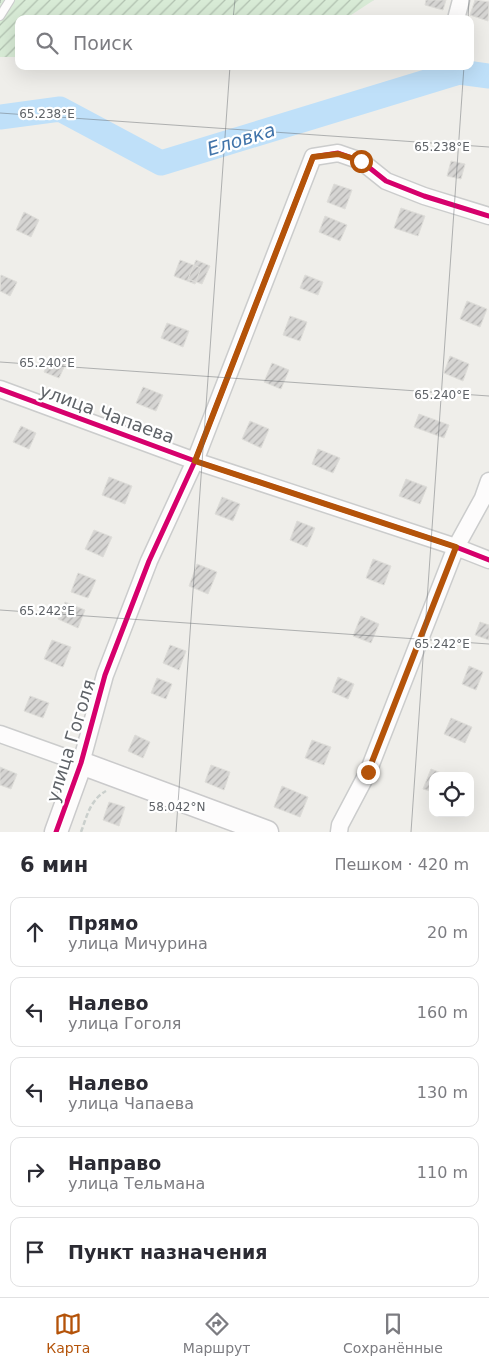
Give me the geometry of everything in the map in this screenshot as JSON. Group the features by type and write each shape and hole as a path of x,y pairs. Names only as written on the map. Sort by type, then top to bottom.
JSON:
{"street":[{"path":"457,15 461,0"},
{"name":"улица Гоголя","path":"56,832 81,763 105,675 148,561 195,461 313,157 338,154 361,161 386,181 424,196 489,216"},
{"name":"улица Чапаева","path":"0,389 195,461 456,547 489,560"},
{"path":"339,832 340,825 368,772 456,547 484,498 489,481"},
{"path":"0,734 267,832"}],"lane":[{"path":"0,16 10,0"}],"path":[{"path":"81,832 92,804"}],"green space":[{"path":"0,0 374,0 351,15 15,15 15,57 0,57"}],"building":[{"path":"426,0 446,0 443,10 425,5"},
{"path":"475,0 489,2 488,21 470,15"},
{"path":"451,161 465,164 461,179 447,176"},
{"path":"334,184 352,190 345,209 327,202"},
{"path":"401,208 425,216 418,236 394,228"},
{"path":"24,212 39,220 31,237 16,230"},
{"path":"325,216 347,225 340,241 319,232"},
{"path":"180,260 201,268 195,284 174,276"},
{"path":"196,260 210,266 202,284 188,279"},
{"path":"1,275 17,282 10,296 0,291"},
{"path":"305,275 323,282 318,295 300,288"},
{"path":"467,301 487,309 480,327 460,319"},
{"path":"290,316 307,322 300,341 283,335"},
{"path":"167,323 189,331 183,347 161,338"},
{"path":"51,356 66,363 59,378 44,372"},
{"path":"450,356 469,364 463,381 444,373"},
{"path":"272,363 289,370 281,389 264,382"},
{"path":"143,387 163,395 156,411 136,403"},
{"path":"419,414 449,425 444,438 414,427"},
{"path":"250,421 269,429 261,448 242,439"},
{"path":"21,426 36,433 29,449 13,442"},
{"path":"318,449 340,458 333,473 312,464"},
{"path":"109,477 132,486 125,504 102,495"},
{"path":"406,479 427,487 420,504 399,496"},
{"path":"222,497 240,504 233,521 215,514"},
{"path":"297,521 315,528 307,547 290,540"},
{"path":"94,530 112,537 103,557 85,549"},
{"path":"373,559 391,566 384,585 366,578"},
{"path":"197,564 217,572 208,594 189,586"},
{"path":"78,573 96,580 88,598 71,592"},
{"path":"65,602 85,610 78,628 58,619"},
{"path":"361,616 379,624 371,643 353,636"},
{"path":"480,622 489,625 489,640 475,635"},
{"path":"52,640 71,647 63,667 44,659"},
{"path":"170,645 186,651 179,670 163,663"},
{"path":"469,666 483,672 476,690 462,684"},
{"path":"338,677 354,684 348,699 332,692"},
{"path":"157,678 172,684 166,699 151,693"},
{"path":"30,696 49,703 43,718 24,711"},
{"path":"451,718 472,727 465,743 444,734"},
{"path":"135,735 150,742 143,758 128,751"},
{"path":"312,740 331,747 324,765 305,758"},
{"path":"211,765 230,772 224,790 205,782"},
{"path":"0,767 17,774 11,789 0,785"},
{"path":"429,774 429,791 423,789"},
{"path":"282,786 308,797 300,817 274,807"},
{"path":"109,802 125,807 119,826 103,820"}],"waterway":[{"name":"Еловка","path":"0,117 60,109 161,163 459,72 489,76"}],"cycle path":[{"path":"56,832 81,763 105,675 149,561 195,461 313,157 338,153 361,161 386,181 424,196 489,216"},
{"path":"0,389 195,461 456,547 489,560"}],"route":[{"path":"361,161 338,154 313,157 195,461 456,547 368,772"}]}
